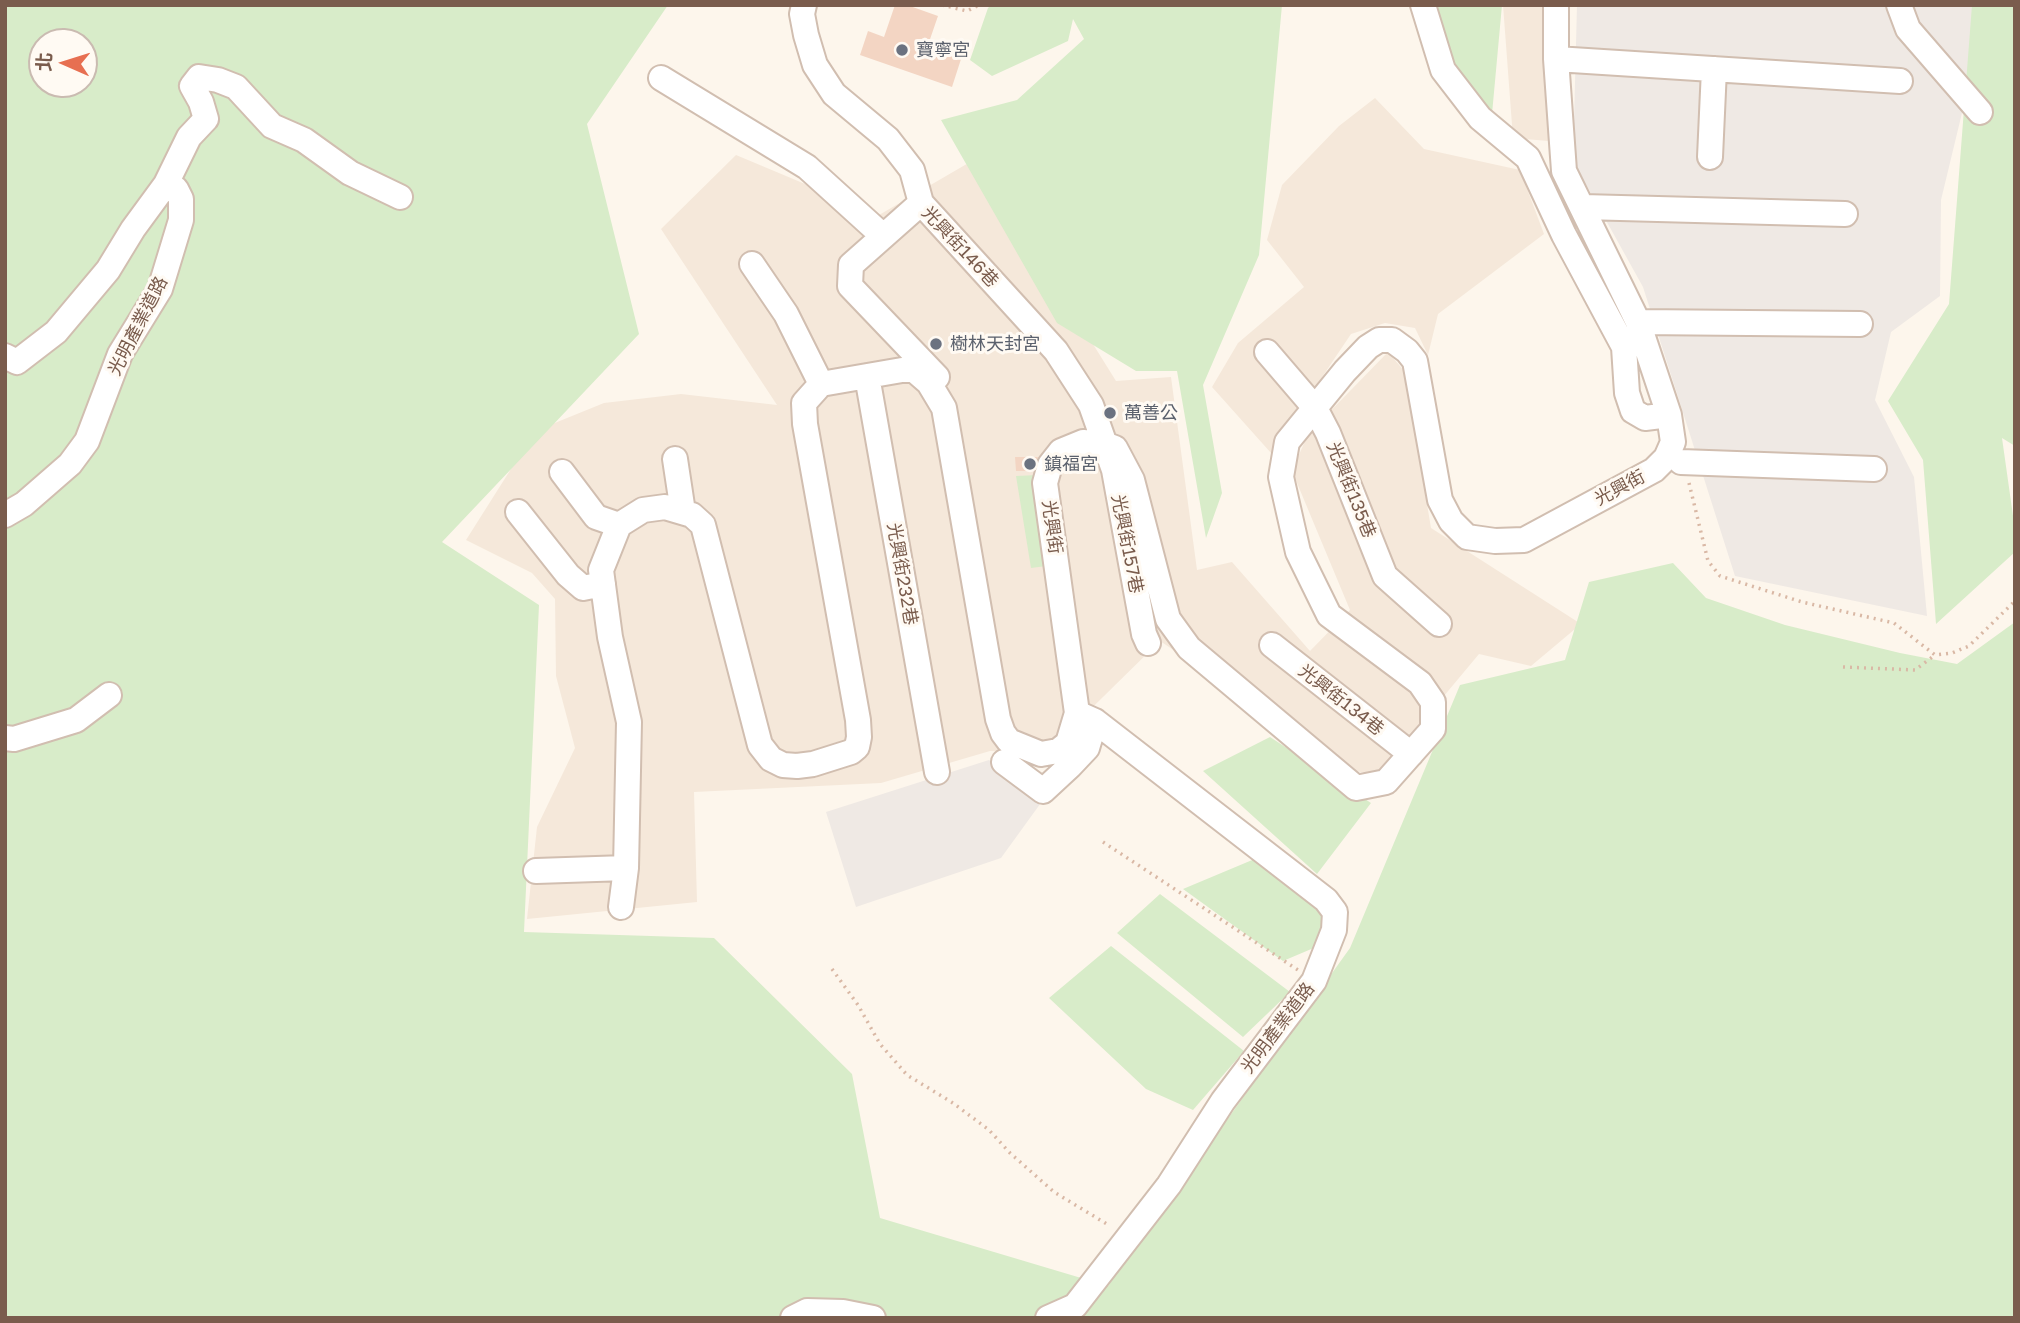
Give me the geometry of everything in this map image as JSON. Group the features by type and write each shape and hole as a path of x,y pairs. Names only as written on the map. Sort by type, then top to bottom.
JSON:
{"street":[{"path":"804,5 804,25 815,65 834,94 888,139 912,170 921,202"},
{"path":"1423,5 1443,70 1480,118 1528,158 1564,235 1624,347 1627,393 1633,411 1645,418 1669,415"},
{"name":"光興街","path":"821,384 914,370 929,383 944,408 998,719 1009,741 1041,754 1058,751 1068,743 1086,717 1045,483 1050,465 1061,451 1083,442 1107,444 1115,448 1132,480 1168,619 1189,648 1356,788 1386,782 1433,729 1433,702 1420,683 1329,615 1298,552 1281,477 1287,442 1315,408 1368,346 1379,340 1392,340 1399,345 1415,361 1440,500 1451,521 1467,537 1494,541 1524,540 1654,470 1666,458 1674,442 1669,415 1638,322 1564,171 1556,59 1556,5"},
{"path":"1899,5 1908,29 1980,112"},
{"path":"1556,59 1900,81"},
{"path":"1710,157 1713,69"},
{"path":"5,356 17,362 56,332 108,270 133,229 166,184 189,137 206,119 192,86 199,77 236,87 272,126 304,141 350,173 400,197"},
{"path":"661,78 807,167 883,236"},
{"name":"光明產業道路","path":"5,515 24,504 70,464 87,441 120,354 160,289 181,213 176,189 166,184"},
{"name":"光興街146巷","path":"944,408 948,389 850,286 850,265 921,202 1056,351 1091,405 1107,444"},
{"path":"1583,207 1845,214"},
{"path":"621,907 626,868 629,722 610,637 601,570 619,525 643,510 665,507 692,515 703,525 760,745 771,759 783,765 813,764 851,752 857,747 858,720 805,424 804,403 821,384 786,314 752,264"},
{"path":"1638,322 1860,324"},
{"name":"光興街135巷","path":"1267,352 1315,408 1328,433 1385,576 1439,624"},
{"name":"光興街232巷","path":"867,376 937,772"},
{"name":"光興街157巷","path":"1107,444 1144,634 1148,643"},
{"path":"675,459 683,512"},
{"path":"1681,462 1874,469"},
{"path":"562,472 596,517 619,525"},
{"path":"518,512 568,575 583,587 603,584"},
{"name":"光興街134巷","path":"1272,645 1411,754"},
{"path":"5,738 14,739 76,720 109,695"},
{"path":"1004,762 1043,790 1087,748 1086,717"},
{"name":"光明產業道路","path":"1048,1318 1075,1306 1169,1185 1223,1101 1314,981 1334,930 1335,912 1326,900 1086,717"},
{"path":"536,871 626,868"},
{"path":"793,1318 807,1311 843,1312 873,1318"}],"path":[{"path":"942,5 967,11 979,5"},
{"path":"1681,462 1708,561 1720,576 1802,602 1894,623 1935,655"},
{"path":"1843,667 1914,670 1935,655 1952,653 1969,646 2015,601"},
{"path":"1103,842 1314,981"},
{"path":"832,969 858,1005 880,1044 907,1075 989,1130 1010,1153 1054,1192 1126,1237"}],"shaded area":[{"path":"1503,5 1547,5 1549,141 1513,138"},
{"path":"1577,5 1988,5 1941,200 1940,296 1891,332 1875,400 1914,477 1927,616 1735,576 1643,287 1573,161"},
{"path":"1375,98 1424,149 1520,170 1544,234 1438,314 1428,355 1415,328 1385,323 1351,334 1271,453 1212,387 1238,343 1304,287 1267,240 1282,185 1339,126"},
{"path":"736,155 879,215 977,158 1116,381 1171,377 1197,570 1232,562 1310,651 1350,610 1292,471 1308,434 1388,352 1405,372 1431,528 1581,624 1531,666 1479,654 1378,775 1355,771 1160,641 1047,752 990,751 881,783 694,792 697,902 527,919 537,827 575,748 556,676 555,599 532,573 466,540 535,431 604,403 681,394 777,405 661,229"},
{"path":"989,760 1043,800 1001,858 856,907 826,812"}],"green space":[{"path":"5,5 668,5 587,124 639,334 442,542 539,605 524,932 714,938 852,1074 880,1218 1108,1286 1350,948 1460,685 1565,660 1589,582 1673,563 1706,598 1785,625 1957,664 2015,622 2015,1318 5,1318"},
{"path":"991,5 1282,5 1259,255 1203,385 1222,493 1206,538 1177,371 1136,371 1057,323 941,120 1017,100 1084,39 1073,19 1068,41 992,76 970,60"},
{"path":"1425,5 1502,5 1492,114 1450,63"},
{"path":"1972,5 2015,5 2015,446 2002,438 2015,530 2015,552 1936,624 1923,460 1888,401 1949,304"},
{"path":"1038,475 1054,565 1031,568 1016,476"},
{"path":"1270,737 1371,803 1317,874 1203,771"},
{"path":"1257,858 1329,915 1316,947 1283,961 1183,889"},
{"path":"1160,894 1290,992 1243,1037 1117,933"},
{"path":"1111,946 1244,1051 1193,1110 1146,1089 1049,998"}],"building":[{"name":"寶寧宮","path":"895,5 907,5 938,16 928,45 962,56 952,87 860,55 868,31 884,37"},
{"name":"鎮福宮","path":"1015,457 1038,457 1033,471 1016,471"}],"place":[{"name":"寶寧宮","path":"902,50"},
{"name":"樹林天封宮","path":"936,344"},
{"name":"萬善公","path":"1110,413"},
{"name":"鎮福宮","path":"1030,464"}]}
